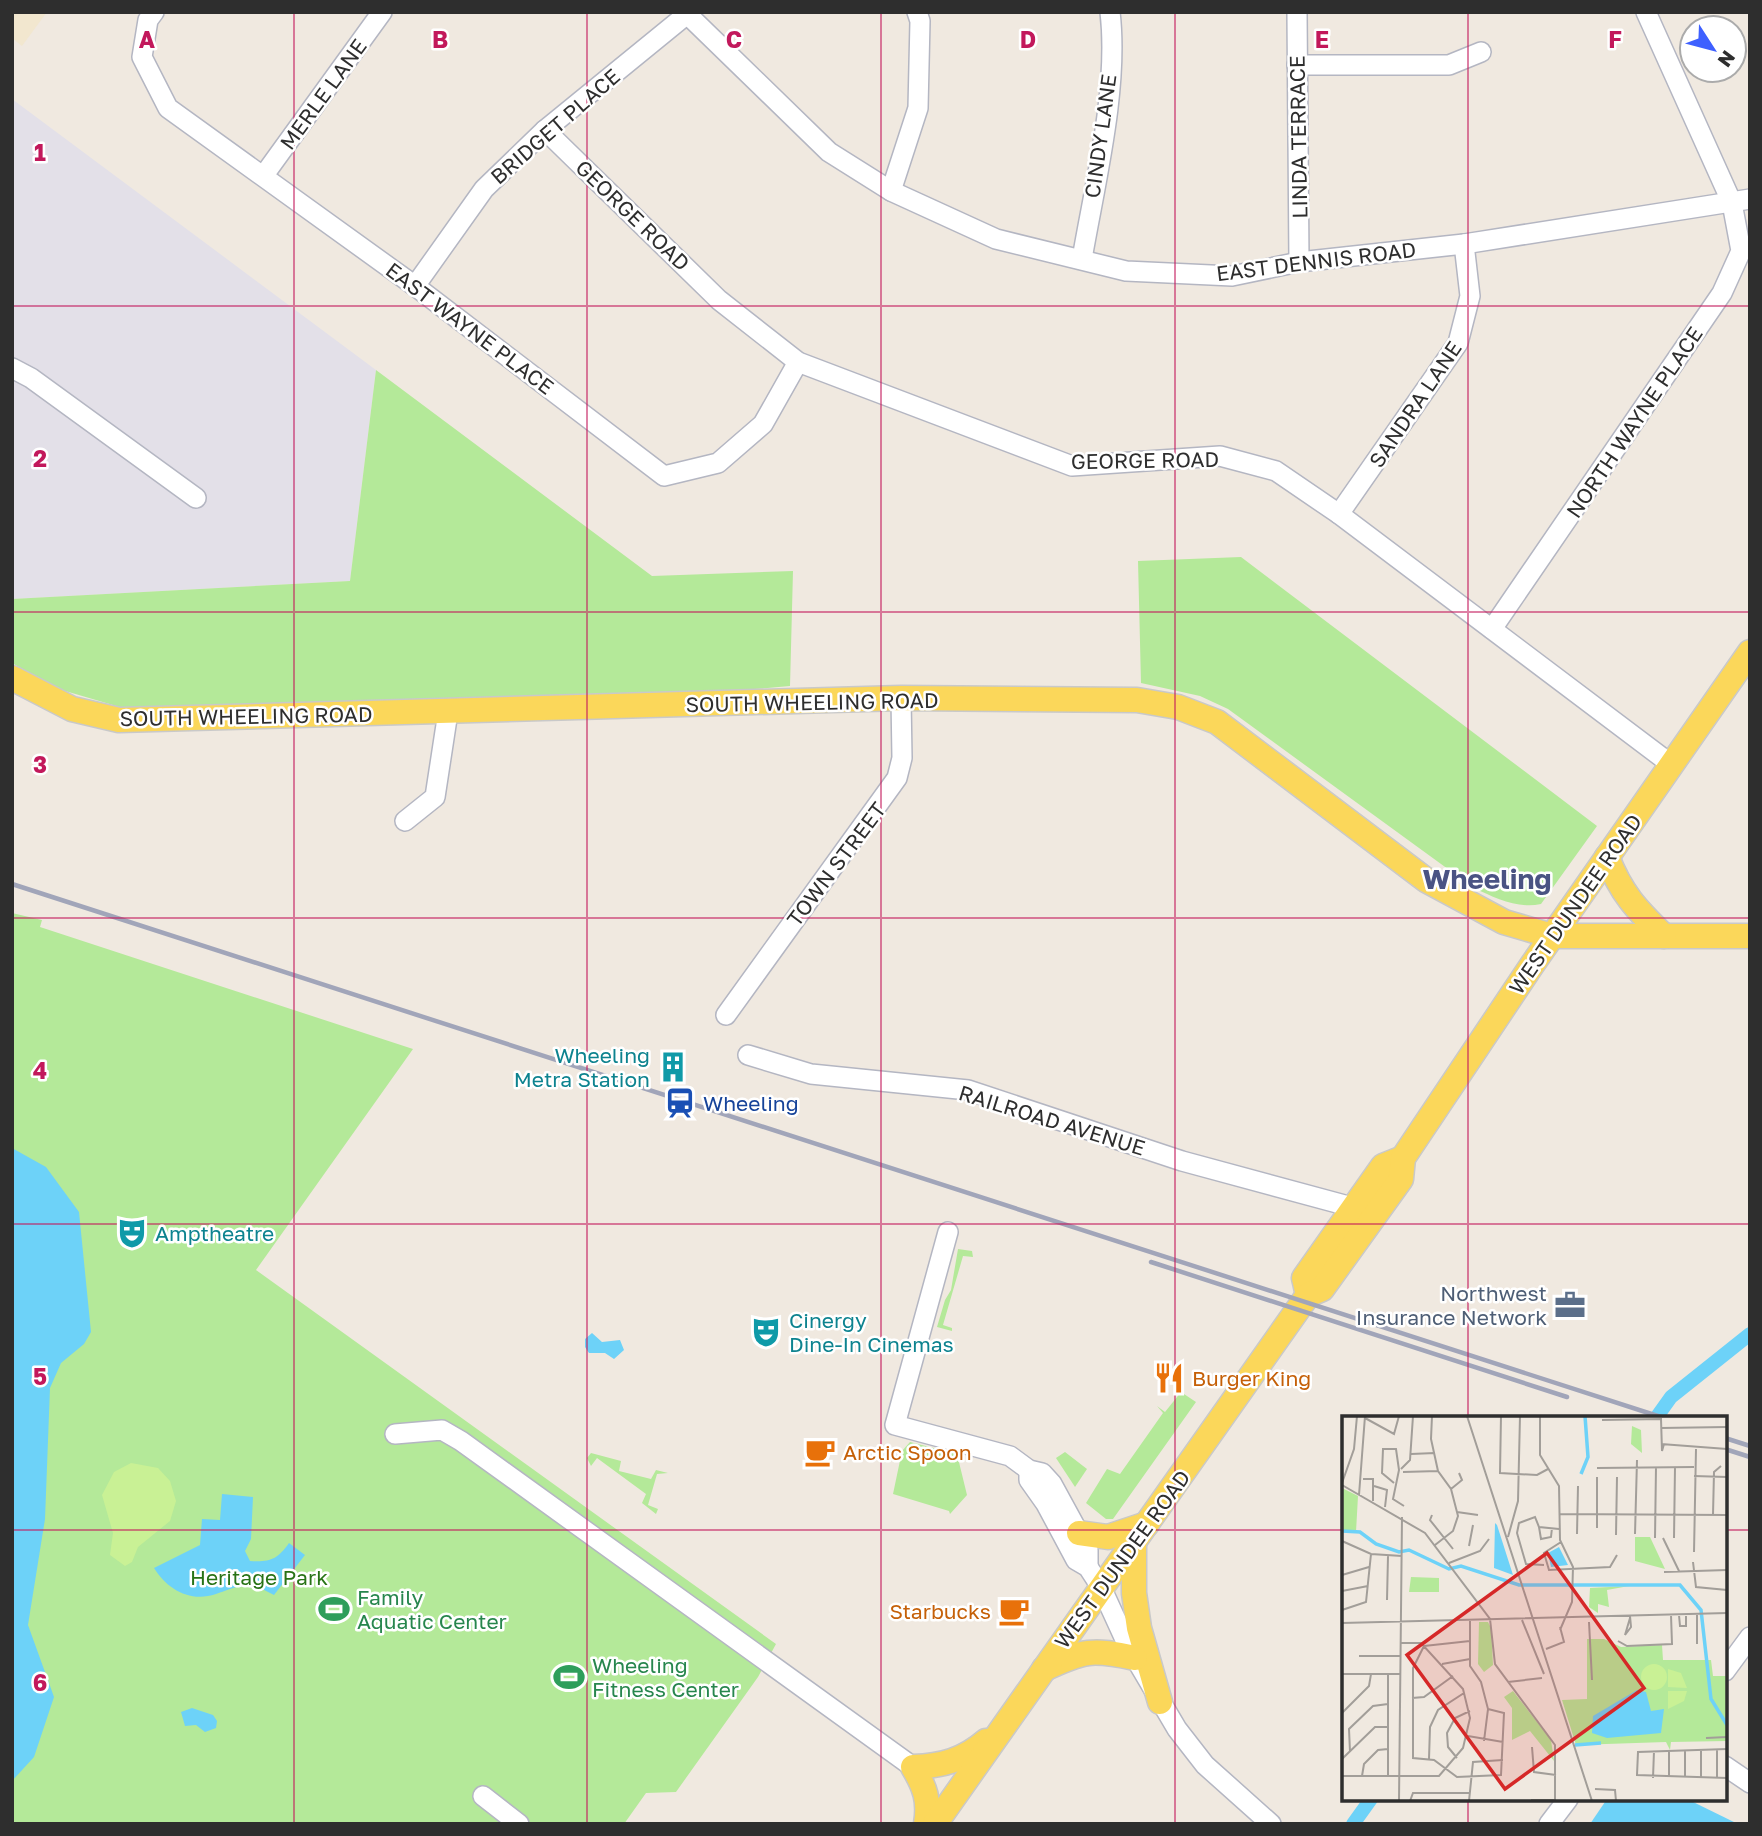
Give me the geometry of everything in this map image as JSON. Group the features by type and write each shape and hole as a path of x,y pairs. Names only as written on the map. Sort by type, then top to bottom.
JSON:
{"main road":[{"name":"WEST DUNDEE ROAD","path":"935,1824 1044,1669 1094,1577 1141,1532 1308,1295 1322,1289 1401,1179 1403,1158 1552,936 1750,652"},
{"name":"SOUTH WHEELING ROAD","path":"12,678 72,709 119,720 901,698 1137,700 1178,707 1217,722 1426,880 1504,922 1552,936 1750,936"},
{"path":"1607,857 1631,904 1664,936"},
{"name":"WEST DUNDEE ROAD","path":"1308,1295 1304,1278 1352,1207 1383,1166 1403,1158"},
{"path":"1079,1533 1108,1537 1141,1532 1134,1593 1139,1628 1160,1702"},
{"path":"1044,1669 1079,1652 1105,1651 1135,1658"},
{"path":"926,1824 929,1805 924,1786 913,1767 948,1763 970,1755 1002,1726"}],"street":[{"name":"EAST WAYNE PLACE","path":"154,12 148,20 142,57 168,108 415,286 664,476 718,463 762,424 798,362"},
{"name":"MERLE LANE","path":"264,175 382,12"},
{"path":"891,191 918,108 920,21 917,12"},
{"name":"CINDY LANE","path":"1082,259 1104,126 1113,33 1110,12"},
{"name":"LINDA TERRACE","path":"1297,12 1299,262"},
{"name":"NORTH WAYNE PLACE","path":"1492,629 1721,293 1741,251 1741,201 1646,12"},
{"name":"EAST DENNIS ROAD","path":"686,13 829,152 891,191 996,239 1126,271 1232,276 1299,262 1464,244 1741,201"},
{"name":"BRIDGET PLACE","path":"415,286 484,189 545,130 686,13"},
{"path":"1297,65 1449,65 1481,52"},
{"name":"GEORGE ROAD","path":"545,130 719,300 798,362 1072,466 1220,456 1276,471 1339,514 1672,765"},
{"name":"SANDRA LANE","path":"1339,514 1458,343 1470,296 1464,244"},
{"path":"12,368 32,379 195,498"},
{"name":"TOWN STREET","path":"726,1014 897,779 902,758 901,698"},
{"path":"405,821 435,797 448,712"},
{"name":"RAILROAD AVENUE","path":"748,1055 811,1074 968,1090 1182,1161 1352,1207"},
{"path":"948,1232 895,1425 1010,1455 1029,1470 1042,1473 1052,1484 1079,1533 1094,1577 1135,1658 1191,1750 1272,1824"},
{"path":"395,1434 442,1430 461,1441 913,1767"},
{"path":"1029,1470 1029,1480 1046,1504 1076,1560 1094,1577"},
{"path":"1727,1668 1750,1637"},
{"path":"1727,1767 1750,1783"},
{"path":"483,1796 519,1824"},
{"path":"1549,1824 1566,1801"}],"shaded area":[{"path":"12,12 47,12 22,46 12,38"},
{"path":"12,99 376,370 350,581 12,599"}],"green space":[{"path":"376,370 652,576 793,571 790,686 675,696 130,710 55,688 12,663 12,599 350,581"},
{"path":"1241,557 1597,826 1541,904 1515,904 1474,888 1228,709 1200,696 1141,683 1138,561"},
{"name":"Heritage Park","path":"12,913 42,920 40,927 413,1049 256,1270 776,1644 758,1677 676,1792 646,1793 624,1824 12,1824"},
{"path":"958,1249 972,1251 973,1257 963,1256 943,1325 952,1328 952,1331 937,1327 951,1290"},
{"path":"1181,1392 1196,1402 1113,1519 1106,1519 1086,1503 1107,1469 1120,1474 1163,1413 1157,1406 1165,1412"},
{"path":"910,1442 957,1454 967,1495 950,1514 949,1511 893,1494 902,1451"},
{"path":"1065,1452 1087,1469 1075,1487 1056,1458"},
{"path":"591,1453 621,1461 619,1471 651,1479 656,1470 668,1473 657,1474 648,1505 658,1509 656,1514 642,1503 646,1494 597,1458 591,1466 587,1458"},
{"path":"131,1463 158,1468 170,1481 176,1501 170,1521 138,1547 132,1562 125,1566 110,1555 113,1533 102,1495 114,1472"}],"water":[{"path":"12,1148 46,1167 79,1212 91,1332 84,1344 61,1363 50,1388 45,1519 28,1625 54,1697 34,1757 12,1781"},
{"path":"592,1333 602,1342 620,1340 624,1350 614,1359 605,1353 589,1353 585,1347 585,1339"},
{"path":"222,1494 253,1497 251,1539 245,1551 250,1561 272,1559 289,1543 305,1555 274,1595 247,1586 206,1596 188,1595 172,1588 154,1568 200,1545 202,1519 220,1520"},
{"path":"192,1708 213,1715 217,1721 216,1728 205,1732 196,1725 185,1726 181,1712"},
{"path":"1606,1801 1691,1801 1738,1824 1590,1824"}],"waterway":[{"path":"1657,1416 1671,1397 1750,1334"},
{"path":"1353,1824 1370,1801"}],"railway":[{"path":"12,884 1658,1416"},
{"path":"1151,1262 1567,1397"},
{"path":"1727,1439 1750,1446"},
{"path":"1727,1450 1750,1457"}],"place":[{"name":"Wheeling Metra Station","path":"673,1067"},
{"name":"Wheeling","path":"680,1103"},
{"name":"Amptheatre","path":"132,1233"},
{"name":"Northwest Insurance Network","path":"1570,1305"},
{"name":"Cinergy Dine-In Cinemas","path":"766,1332"},
{"name":"Burger King","path":"1169,1378"},
{"name":"Arctic Spoon","path":"820,1452"},
{"name":"Family Aquatic Center","path":"334,1609"},
{"name":"Starbucks","path":"1014,1611"},
{"name":"Wheeling Fitness Center","path":"569,1677"}],"district":[{"name":"Wheeling","path":"1487,878"}]}
